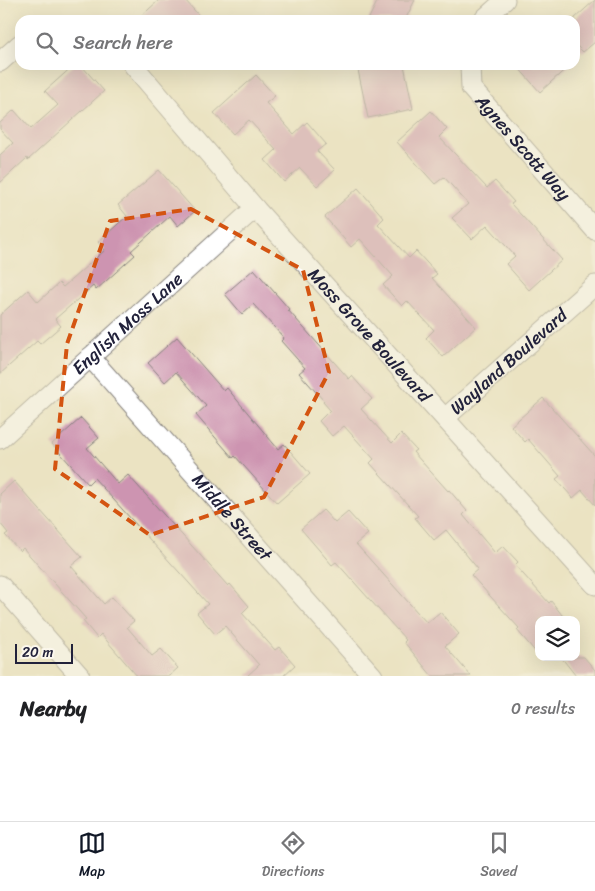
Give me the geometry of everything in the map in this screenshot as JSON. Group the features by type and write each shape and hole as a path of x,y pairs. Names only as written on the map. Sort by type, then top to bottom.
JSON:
{"street":[{"path":"489,15 505,0"},
{"path":"0,62 15,48"},
{"name":"Moss Grove Boulevard","path":"137,70 255,208 595,585"},
{"name":"Agnes Scott Way","path":"470,70 471,88 595,230"},
{"name":"English Moss Lane","path":"0,439 255,208"},
{"name":"Wayland Boulevard","path":"445,418 595,285"},
{"name":"Middle Street","path":"90,357 373,676"},
{"path":"0,585 80,676"}],"highlighted area":[{"path":"191,209 303,270 329,372 264,497 150,535 55,469 67,344 110,221"}],"building":[{"path":"159,0 185,0 198,15 142,15"},
{"path":"378,0 415,0 408,15 370,15"},
{"path":"595,0 595,42 583,52 580,49 580,15 578,15"},
{"path":"68,70 85,70 104,91 0,183 0,155 13,143 0,129 0,123 14,110 31,129 58,105 45,91"},
{"path":"358,70 405,70 413,109 368,118"},
{"path":"520,70 564,70 540,92"},
{"path":"256,75 275,96 266,103 294,134 307,122 326,144 317,151 335,170 317,186 300,168 284,182 265,160 276,150 249,120 233,134 214,113"},
{"path":"431,111 447,129 439,137 487,188 495,181 514,202 511,204 562,260 529,290 506,264 515,256 487,225 472,239 452,218 468,204 444,177 435,184 397,142"},
{"path":"159,170 195,211 178,226 170,216 131,251 135,255 96,290 93,286 55,319 61,326 40,344 37,341 0,374 0,315 28,290 38,302 59,283 63,287 105,250 98,242 127,216 118,205"},
{"path":"358,188 384,218 378,224 409,258 416,251 437,274 432,278 476,327 443,357 426,338 434,330 407,301 402,306 383,285 393,276 360,239 351,247 325,217"},
{"path":"254,269 349,379 352,376 372,399 361,409 392,443 401,434 416,450 413,452 467,511 463,515 495,553 503,546 518,562 515,565 549,603 551,601 563,616 535,616 535,651 517,630 519,628 471,575 478,569 446,530 434,540 415,518 418,516 370,463 374,459 344,426 332,436 319,421 330,410 299,373 305,368 281,341 284,338 253,304 242,314 225,294"},
{"path":"177,337 224,391 227,388 278,449 284,444 310,474 277,503 235,456 233,458 196,415 206,406 176,372 165,382 148,363"},
{"path":"543,398 595,456 595,505 582,490 573,498 556,479 560,476 528,439 525,442 511,426"},
{"path":"81,418 99,438 87,448 118,484 128,475 228,586 230,584 249,606 242,613 275,650 279,647 295,665 283,676 247,676 259,665 225,626 215,634 197,613 208,604 94,478 88,484 52,444"},
{"path":"14,481 82,557 71,566 104,604 112,597 134,621 127,627 152,656 161,649 178,668 169,676 137,676 101,634 97,638 83,621 86,619 23,548 20,551 5,535 8,533 0,523 0,494"},
{"path":"323,510 335,523 348,512 368,534 356,544 427,623 440,612 459,634 445,646 471,676 432,676 404,642 406,640 336,562 332,565 301,529"},
{"path":"580,657 584,657 595,670 595,676 576,676 564,661 580,661"}]}
